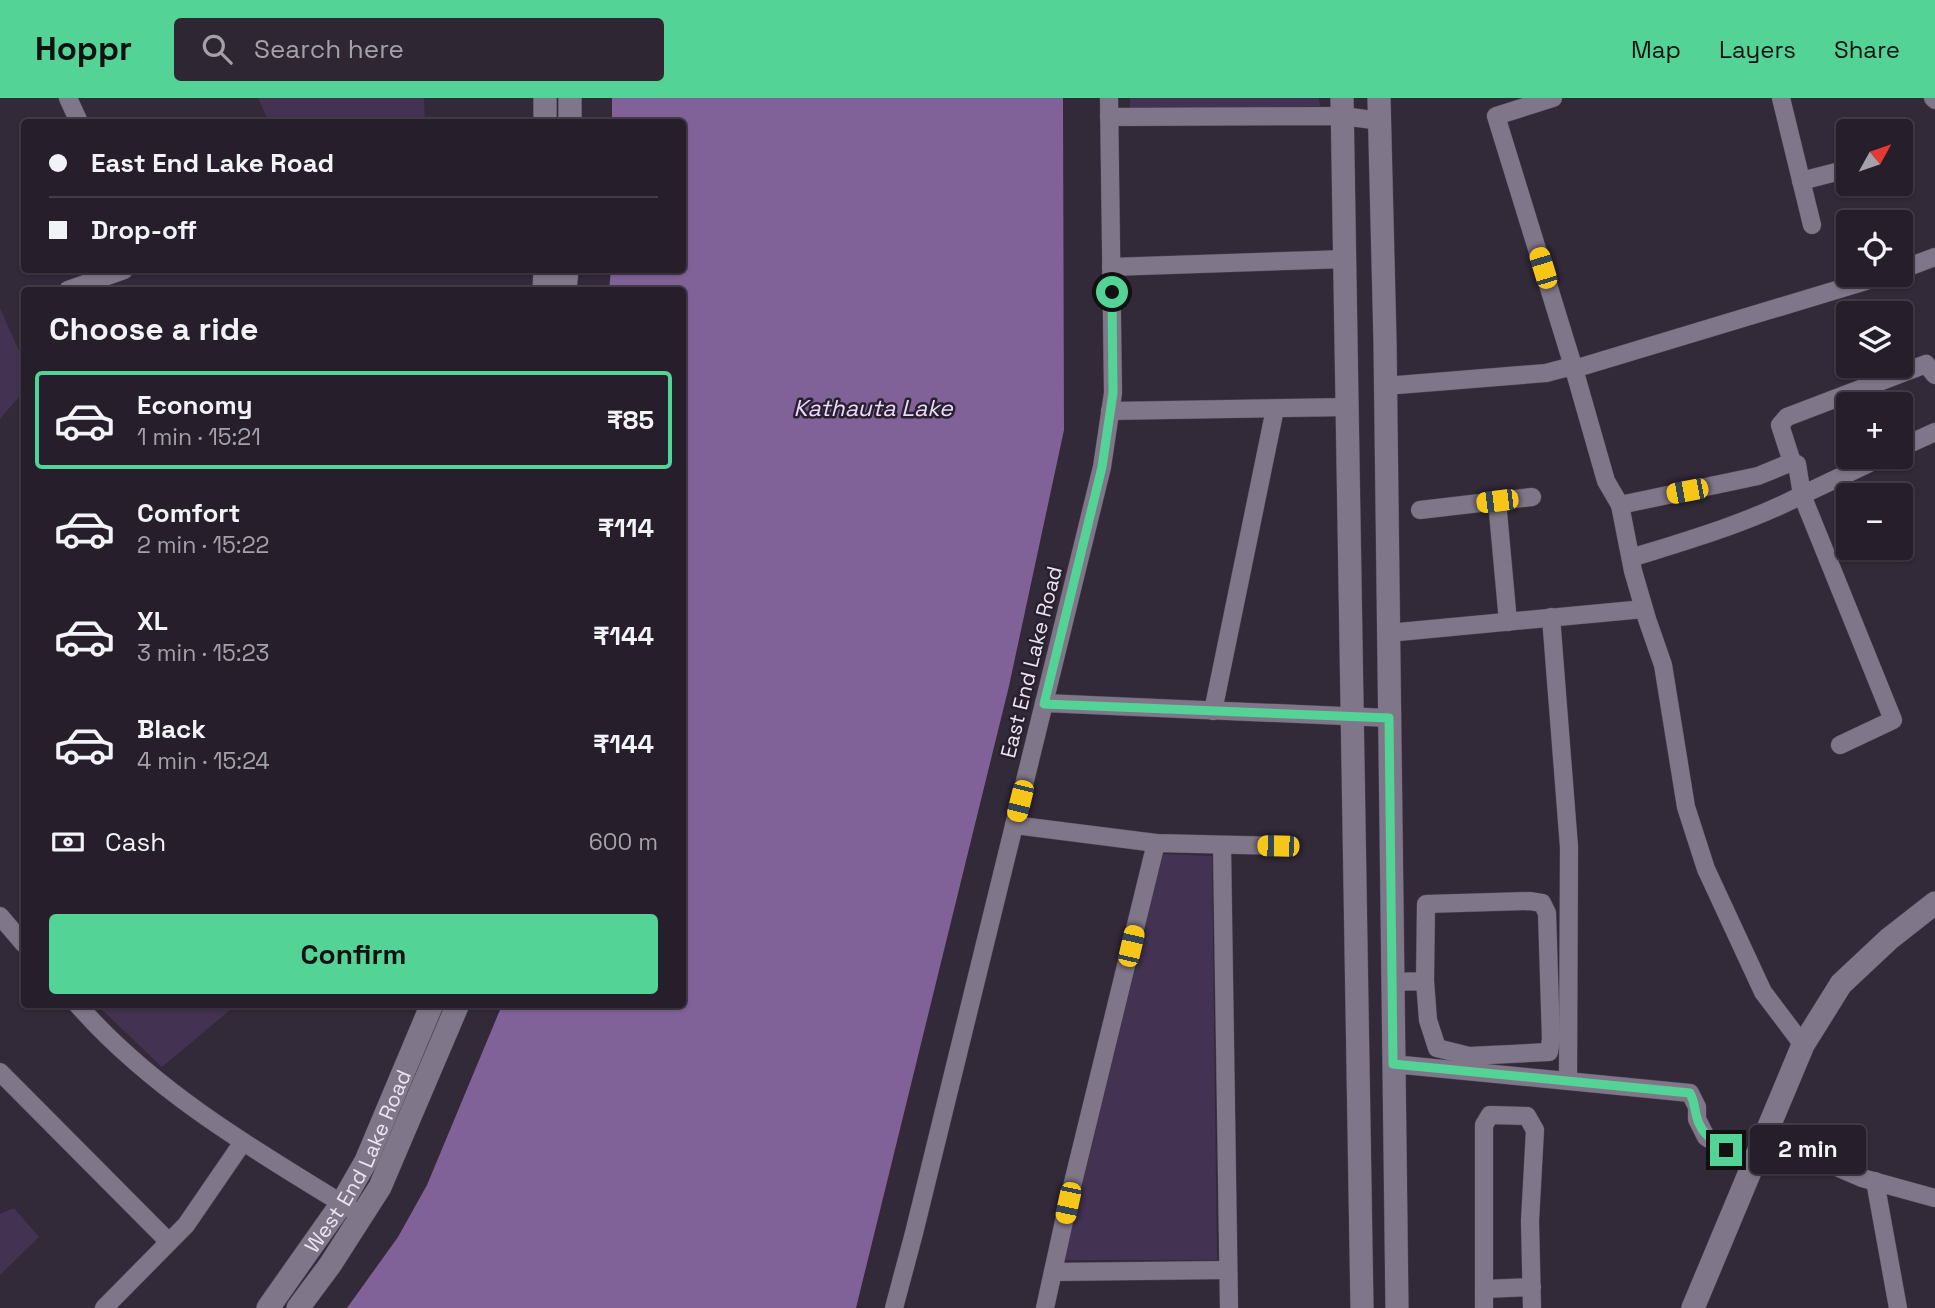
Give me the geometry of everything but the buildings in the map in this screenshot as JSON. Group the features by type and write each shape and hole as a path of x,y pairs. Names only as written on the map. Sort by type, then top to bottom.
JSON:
{"street":[{"path":"68,98 78,119"},
{"path":"545,98 545,119"},
{"path":"570,98 570,119"},
{"name":"East End Lake Road","path":"894,1308 1102,467 1113,393 1109,98"},
{"path":"1379,98 1397,1308"},
{"path":"1553,98 1496,116 1580,383 1606,481 1620,505 1644,609 1663,666 1686,807 1706,869 1762,992 1803,1045"},
{"path":"1781,98 1812,225"},
{"path":"1343,107 1362,1308"},
{"path":"1109,117 1343,107 1380,121"},
{"path":"1801,181 1836,172"},
{"path":"1913,265 1935,257"},
{"path":"1111,267 1346,259"},
{"path":"76,287 116,273"},
{"path":"1385,386 1574,369 1846,287"},
{"path":"1792,463 1780,425 1787,417 1926,364 1935,375"},
{"path":"1110,411 1349,408"},
{"path":"1213,711 1275,409"},
{"path":"1913,442 1935,432"},
{"path":"1620,505 1758,476 1792,463 1797,464 1802,495 1893,720 1840,745"},
{"path":"1631,558 1706,535 1776,509 1857,469"},
{"path":"1420,510 1532,497"},
{"path":"1497,501 1508,621"},
{"path":"1388,633 1644,609"},
{"path":"1551,617 1570,847 1568,1080"},
{"path":"1044,704 1389,718"},
{"path":"1014,825 1156,843 1278,846"},
{"path":"1045,1308 1156,843"},
{"path":"1222,845 1229,1308"},
{"path":"1530,901 1542,903 1547,913 1551,1039 1549,1052 1469,1056 1437,1048 1428,1020 1425,981 1426,904 1530,901"},
{"path":"1693,1308 1803,1045 1841,984 1889,939 1935,903"},
{"path":"0,916 21,940"},
{"path":"1392,982 1425,981"},
{"path":"80,1008 94,1024 163,1085 243,1142 352,1209"},
{"name":"West End Lake Road","path":"298,1308 330,1265 352,1209 366,1161 430,1008"},
{"name":"West End Lake Road","path":"268,1308 352,1209 380,1187 456,1008"},
{"path":"1393,1064 1690,1093 1697,1107 1697,1119 1706,1137 1753,1165"},
{"path":"0,1072 169,1242"},
{"path":"1483,1308 1484,1125 1490,1115 1527,1116 1535,1130 1530,1221 1532,1308"},
{"path":"1765,1136 1875,1181 1935,1198"},
{"path":"104,1308 186,1225 243,1142"},
{"path":"1875,1181 1898,1308"},
{"path":"1053,1272 1228,1270"},
{"path":"1484,1289 1532,1287"}],"shaded area":[{"path":"258,98 424,98 425,119 268,119"},
{"path":"1130,98 1319,98 1320,106 1130,109"},
{"path":"0,308 21,355 21,394 0,419"},
{"path":"1163,854 1212,856 1217,1260 1064,1260"},
{"path":"100,1008 232,1008 162,1067"},
{"path":"14,1208 39,1237 0,1275 0,1214"}],"water":[{"name":"Kathauta Lake","path":"612,98 1063,98 1064,430 1009,686 856,1308 347,1308 398,1237 427,1185 501,1008 686,1008 686,287 609,287 611,273 686,273 686,119 612,119"}],"route":[{"path":"1112,292 1113,393 1102,467 1044,704 1389,718 1393,1064 1690,1093 1697,1107 1697,1119 1706,1137 1726,1150"}]}
